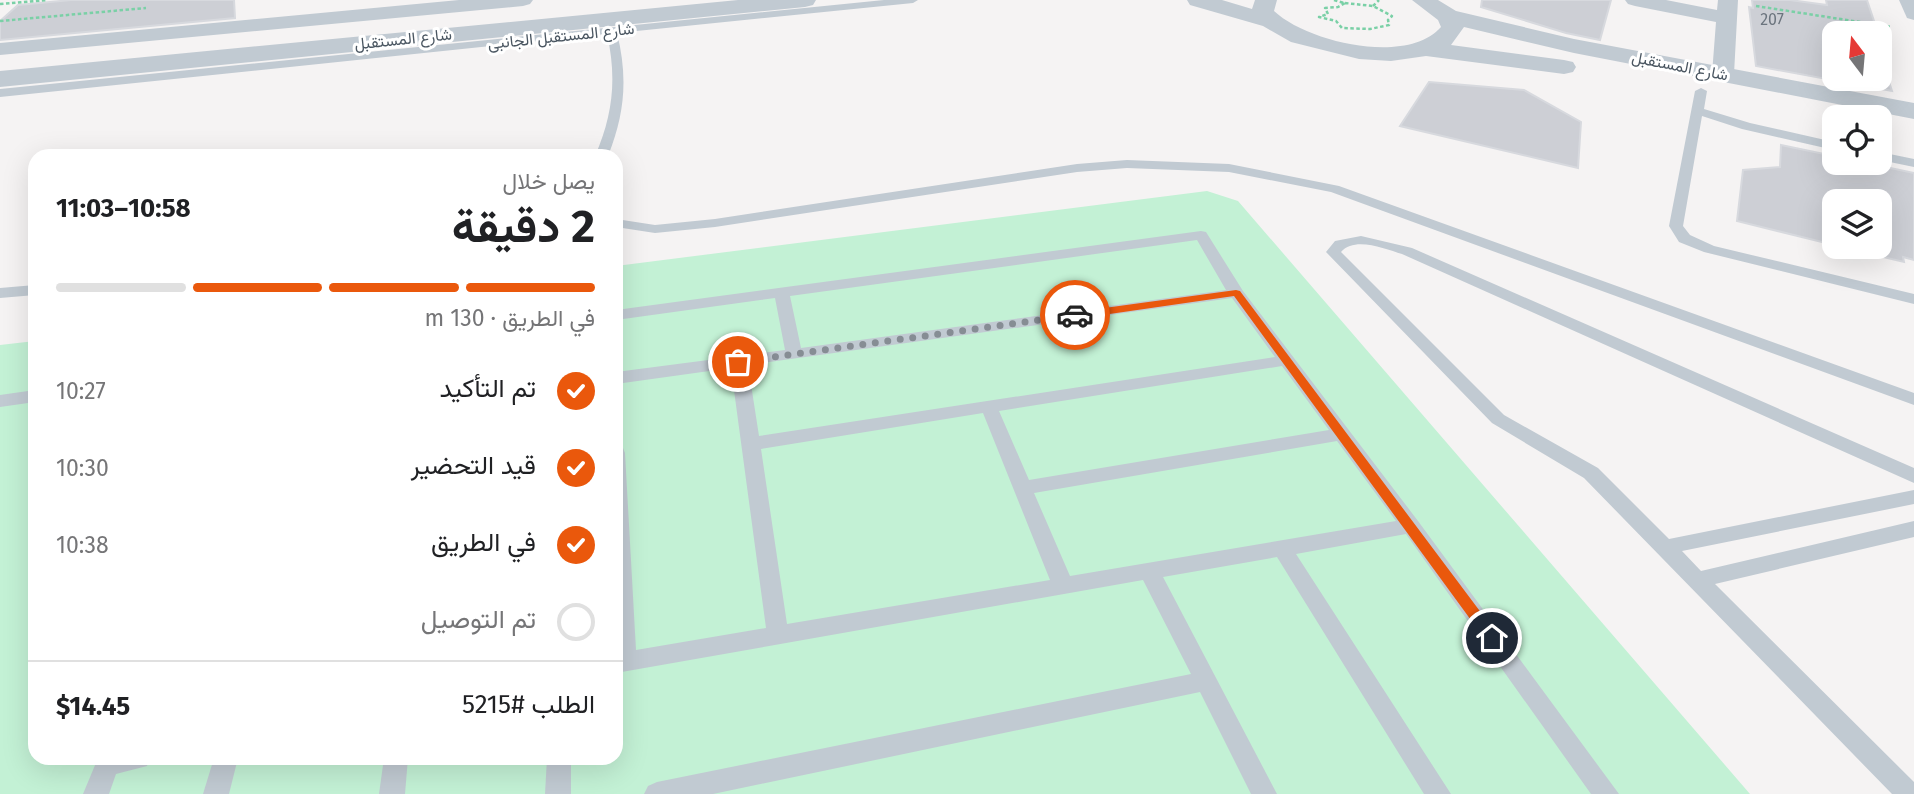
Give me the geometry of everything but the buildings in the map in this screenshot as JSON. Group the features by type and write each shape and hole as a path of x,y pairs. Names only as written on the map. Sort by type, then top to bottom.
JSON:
{"street":[{"path":"0,49 523,0"},
{"name":"شارع المستقبل","path":"0,58 463,24 630,0"},
{"name":"شارع المستقبل","path":"0,79 347,52 463,24 610,25 805,0"},
{"path":"1198,0 1266,10 1301,40 1339,49 1384,53 1423,49 1450,36 1453,28 1448,16"},
{"name":"شارع المستقبل","path":"1423,0 1448,16 1574,46 1914,111"},
{"path":"1635,0 1728,7 1723,75"},
{"path":"1907,21 1909,0"},
{"name":"شارع المستقبل","path":"1423,49 1590,71 1699,101 1822,116"},
{"path":"1892,130 1914,135"}],"lane":[{"name":"شارع المستقبل الجانبى","path":"0,93 347,52 610,25 913,0"},
{"path":"604,149 612,132 620,97 620,61 610,25"},
{"path":"1822,143 1746,126 1724,117 1699,101 1676,226 1678,234 1689,242 1709,249 1914,299"},
{"path":"1892,158 1914,163"},
{"path":"623,232 715,223 1077,168 1127,164 1229,169 1334,189 1914,399"},
{"path":"623,224 655,229"},
{"path":"623,313 1201,235 1236,293 1411,526 1606,794"},
{"path":"1909,794 1578,462 1525,438 1498,419 1333,252 1340,243 1361,240 1407,251 1914,476"},
{"path":"0,293 28,291"},
{"path":"781,291 794,354"},
{"path":"623,377 1236,293"},
{"path":"750,444 1287,360"},
{"path":"738,362 778,635"},
{"path":"0,401 28,397"},
{"path":"989,407 1063,586"},
{"path":"1023,488 1342,433"},
{"path":"1665,547 1914,497"},
{"path":"623,661 1411,526"},
{"path":"1697,580 1914,530"},
{"path":"1282,548 1438,794"},
{"path":"1149,571 1264,794"},
{"path":"657,794 1206,681"},
{"path":"96,794 107,765"},
{"path":"216,794 224,765"},
{"path":"391,794 395,765"},
{"path":"558,794 559,765"}],"path":[{"path":"0,4 5,0"},
{"path":"0,4 46,0"},
{"path":"1334,0 1373,6 1392,16 1388,20 1389,25 1370,29 1342,28 1336,21 1319,17 1328,14 1325,8 1338,7 1345,3"},
{"path":"1373,6 1379,0"},
{"path":"1728,7 1907,21"},
{"path":"0,21 148,8"}],"green space":[{"path":"1207,191 1238,201 1750,794 0,794 0,345 28,342 28,765 623,765 623,265"}],"way so far":[{"path":"738,362 1075,315"}],"route":[{"path":"1075,315 1236,293 1492,638"}]}
